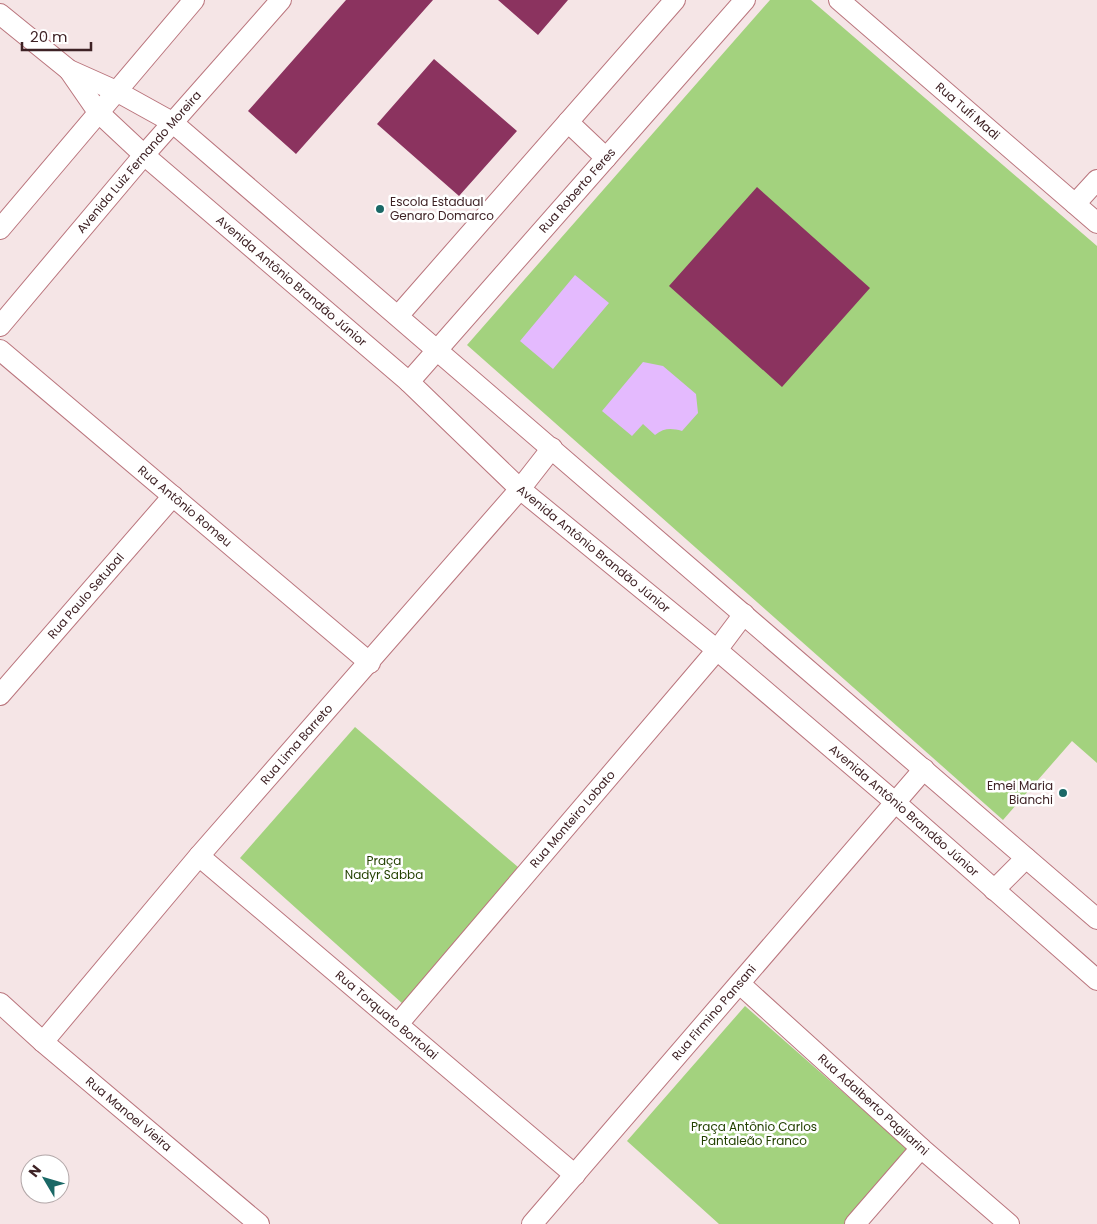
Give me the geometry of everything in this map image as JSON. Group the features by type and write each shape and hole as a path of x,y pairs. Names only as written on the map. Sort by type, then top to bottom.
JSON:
{"street":[{"path":"0,228 194,0"},
{"name":"Avenida Luiz Fernando Moreira","path":"0,326 172,122 281,0"},
{"path":"398,316 675,0"},
{"name":"Rua Roberto Feres","path":"409,382 436,349 745,0"},
{"name":"Rua Tufi Madi","path":"839,0 1097,223"},
{"path":"0,14 69,70 116,91 172,122 1097,919"},
{"name":"Avenida Antônio Brandão Júnior","path":"69,70 98,112 144,155 409,382 520,489 717,650 896,803 994,890 1094,972"},
{"path":"568,122 606,158"},
{"path":"1075,204 1097,180"},
{"name":"Rua Antônio Romeu","path":"0,350 370,663"},
{"name":"Rua Lima Barreto","path":"43,1042 199,856 370,663 520,489 552,448"},
{"name":"Rua Paulo Setubal","path":"0,695 173,496"},
{"name":"Rua Monteiro Lobato","path":"398,1024 717,650 744,614"},
{"name":"Rua Firmino Pansani","path":"532,1224 924,769"},
{"name":"Rua Torquato Bortolai","path":"199,856 575,1175"},
{"path":"994,890 1026,858"},
{"name":"Rua Adalberto Pagliarini","path":"740,984 921,1148 1009,1224"},
{"name":"Rua Manoel Vieira","path":"0,1003 43,1042 259,1224"},
{"path":"855,1224 921,1148"}],"green space":[{"path":"770,0 811,0 1097,246 1097,763 1072,741 1003,820 467,345"},
{"name":"Praça Nadyr Sabba","path":"355,727 518,867 403,1004 240,858"},
{"name":"Praça Antônio Carlos Pantaleão Franco","path":"745,1006 910,1151 847,1224 719,1224 627,1141"}],"shaded area":[{"path":"575,275 609,303 553,369 520,341"},
{"path":"643,362 663,366 696,394 698,413 682,431 668,429 655,435 643,424 632,436 602,411"}],"building":[{"path":"346,0 433,0 296,154 248,111"},
{"path":"498,0 568,0 538,35"},
{"path":"434,59 517,131 459,196 377,124"},
{"path":"757,187 870,288 782,387 669,286"}],"place":[{"name":"Escola Estadual Genaro Domarco","path":"380,209"},
{"name":"Emei Maria Bianchi","path":"1063,793"}]}
